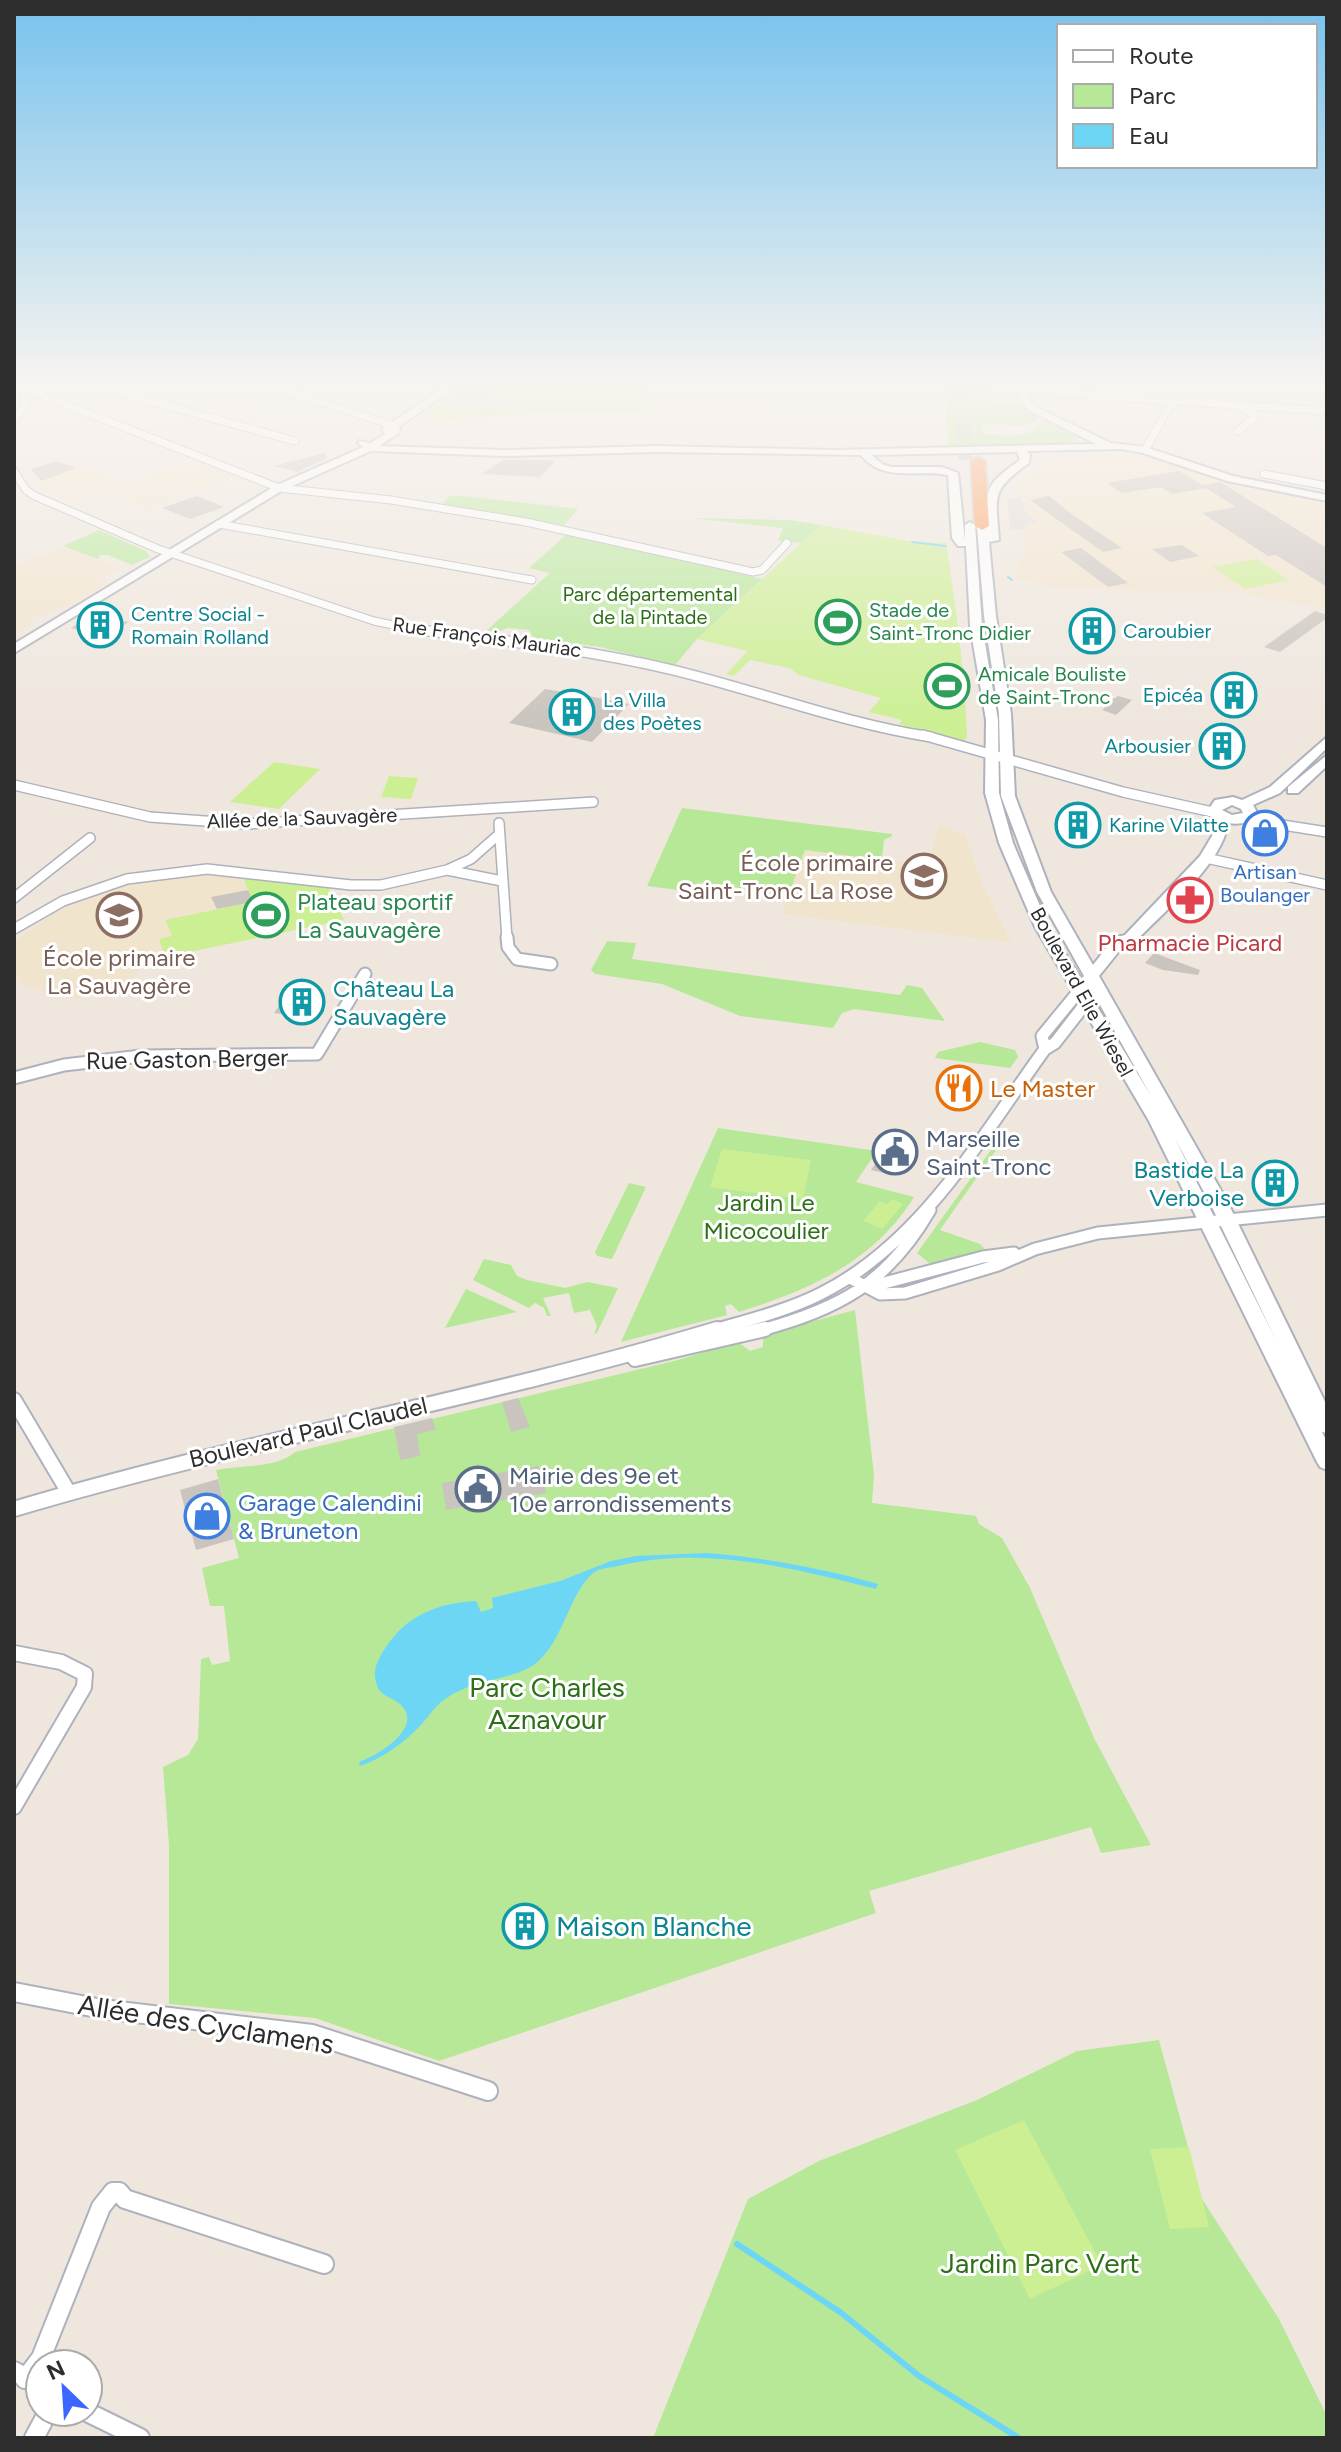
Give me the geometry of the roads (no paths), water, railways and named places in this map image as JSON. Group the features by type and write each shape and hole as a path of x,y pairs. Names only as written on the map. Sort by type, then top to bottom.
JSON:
{"highway":[{"name":"Boulevard Elie Wiesel","path":"974,497 976,525"}],"street":[{"name":"Rue François Mauriac","path":"38,497 170,552 397,627 584,650 796,703 887,731 931,737 1123,792 1219,811 1246,813 1273,825 1327,832"},
{"path":"14,649 263,497"},
{"path":"367,497 526,522 753,572 762,570 787,543"},
{"path":"956,497 958,538 970,551"},
{"path":"985,560 994,552 991,497"},
{"path":"219,524 532,580"},
{"name":"Boulevard Elie Wiesel","path":"976,525 985,560 1005,714 992,793 1006,843 1042,927 1219,1223"},
{"name":"Boulevard Elie Wiesel","path":"976,525 970,551 976,626 1008,796 1044,892 1095,982 1219,1223"},
{"path":"1246,813 1327,741"},
{"path":"1246,813 1287,795 1327,759"},
{"name":"Allée de la Sauvagère","path":"14,785 150,817 246,824 498,816 593,802"},
{"name":"Boulevard Paul Claudel","path":"1219,811 1219,836"},
{"name":"Boulevard Paul Claudel","path":"14,1509 211,1456 605,1363 787,1308 850,1278 875,1260 933,1203 1045,1049 1055,1043 1082,997 1131,945 1130,939 1206,858 1219,836 1246,813"},
{"path":"498,816 497,836 508,947 517,959 551,964"},
{"path":"14,929 63,901 102,886 157,873 237,870 366,885 400,882 447,870 471,859 497,836"},
{"path":"14,898 90,838"},
{"path":"1206,858 1327,885"},
{"path":"447,870 502,881"},
{"path":"14,882 28,886"},
{"name":"Rue Gaston Berger","path":"14,1078 81,1061 205,1054 317,1054 365,974"},
{"name":"Boulevard Paul Claudel","path":"605,1363 654,1357 836,1306 866,1288 898,1259 923,1228 933,1203"},
{"path":"850,1278 880,1294 905,1293 998,1265 1035,1249 1098,1233 1327,1210"},
{"path":"1219,1223 1327,1426"},
{"path":"1219,1223 1327,1462"},
{"path":"14,1400 69,1493"},
{"path":"14,1653 79,1668 85,1674 84,1687 14,1807"},
{"name":"Allée des Cyclamens","path":"14,1992 102,2009 312,2034 488,2091"},
{"path":"45,2348 101,2207 113,2192 119,2192 125,2199 324,2264"},
{"path":"104,2420 140,2438"}],"water":[{"path":"707,1553 793,1564 878,1584 876,1589 781,1567 716,1559 650,1560 599,1570 582,1585 552,1644 535,1664 456,1692 438,1705 400,1744 360,1766 359,1762 395,1740 407,1724 407,1715 402,1706 380,1691 375,1673 386,1647 414,1619 436,1608 462,1602 476,1601 481,1612 493,1608 492,1598 560,1581 611,1561 636,1556"}],"waterway":[{"path":"912,542 946,546"},
{"path":"1008,577 1012,580"},
{"path":"737,2244 840,2312 919,2376 1019,2438"}],"place":[{"name":"Stade de Saint-Tronc Didier","path":"838,622"},
{"name":"Centre Social - Romain Rolland","path":"100,625"},
{"name":"Caroubier","path":"1092,631"},
{"name":"Amicale Bouliste de Saint-Tronc","path":"947,686"},
{"name":"Epicéa","path":"1234,695"},
{"name":"La Villa des Poètes","path":"572,712"},
{"name":"Arbousier","path":"1222,746"},
{"name":"Karine Vilatte","path":"1078,825"},
{"name":"Artisan Boulanger","path":"1265,833"},
{"name":"École primaire Saint-Tronc La Rose","path":"924,876"},
{"name":"Pharmacie Picard","path":"1190,900"},
{"name":"École primaire La Sauvagère","path":"119,915"},
{"name":"Plateau sportif La Sauvagère","path":"266,915"},
{"name":"Château La Sauvagère","path":"302,1002"},
{"name":"Le Master","path":"959,1088"},
{"name":"Marseille Saint-Tronc","path":"895,1152"},
{"name":"Bastide La Verboise","path":"1275,1183"},
{"name":"Mairie des 9e et 10e arrondissements","path":"478,1489"},
{"name":"Garage Calendini & Bruneton","path":"207,1516"},
{"name":"Maison Blanche","path":"525,1926"}],"park label":[{"name":"Parc départemental de la Pintade","path":"650,606"},
{"name":"Jardin Le Micocoulier","path":"766,1216"},
{"name":"Parc Charles Aznavour","path":"547,1703"},
{"name":"Jardin Parc Vert","path":"1040,2263"}]}
